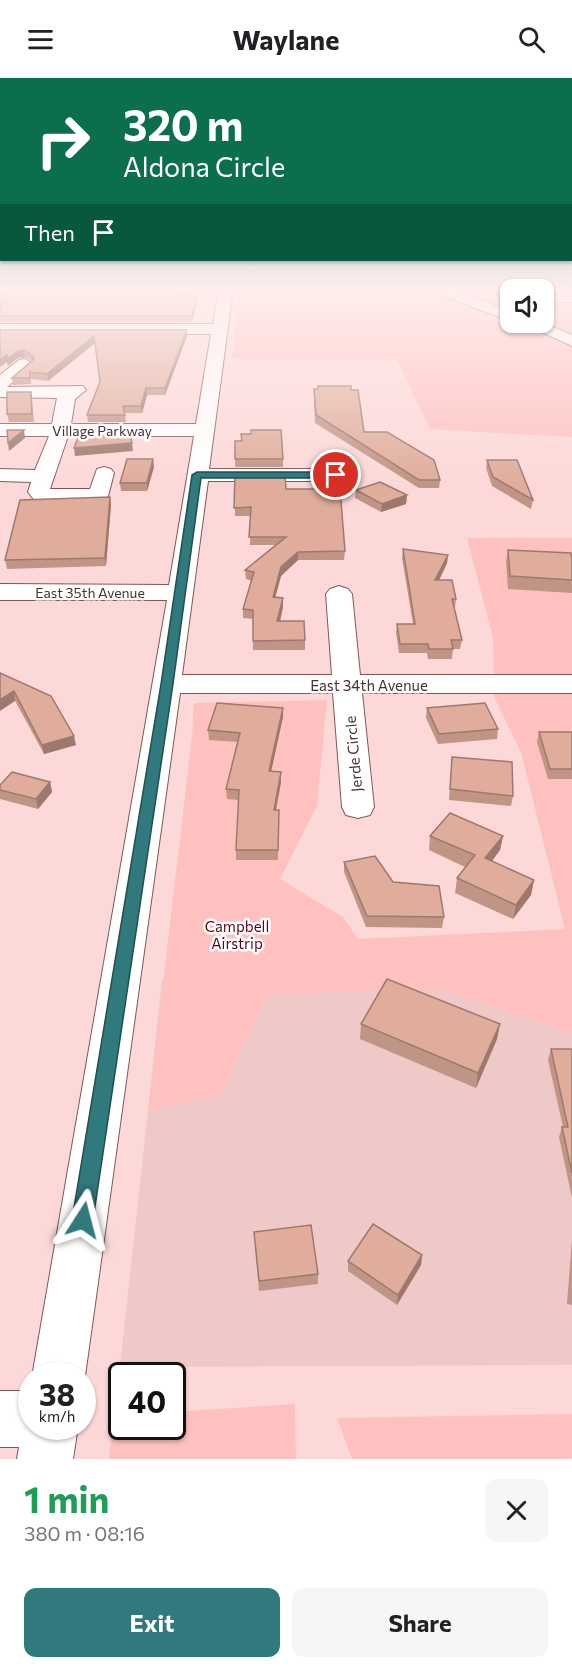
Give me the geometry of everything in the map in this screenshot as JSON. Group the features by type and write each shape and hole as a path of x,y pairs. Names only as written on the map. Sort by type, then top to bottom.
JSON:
{"street":[{"path":"60,1362 167,684 215,353"},
{"path":"0,384 25,364"},
{"path":"0,392 75,392 66,396 61,430 39,492 44,496 99,495 104,473"},
{"name":"Village Parkway","path":"0,430 204,430"},
{"path":"197,475 336,475"},
{"path":"0,476 43,476"},
{"name":"East 35th Avenue","path":"0,592 180,593"},
{"name":"Jerde Circle","path":"339,594 358,807"},
{"name":"East 34th Avenue","path":"167,684 572,684"},
{"path":"0,1419 18,1419"},
{"path":"45,1459 48,1440"}],"shaded area":[{"path":"162,980 572,984 572,1365 186,1367 186,1362 121,1362"}],"green space":[{"path":"232,353 572,353 572,437 430,429 397,360 246,360 232,358"},
{"name":"Campbell Airstrip","path":"467,538 572,538 572,1033 437,988 268,995 221,1094 148,1111 194,703 327,700 317,806 280,879 343,917 358,939 565,929 521,752 494,697 493,638"},
{"path":"295,1404 296,1459 109,1459 111,1440 186,1440 186,1411"},
{"path":"572,1414 572,1458 564,1459 352,1459 337,1418"}],"building":[{"path":"0,353 15,353 7,359 7,355 0,360"},
{"path":"29,353 72,353 47,374 30,372 30,378 12,378 34,359"},
{"path":"96,353 178,353 165,388 146,388 141,406 123,406 125,415 87,415 100,382"},
{"path":"318,386 351,386 351,390 358,390 364,432 387,432 434,460 440,480 419,480 316,415 314,389 318,389"},
{"path":"7,392 31,392 32,414 7,414"},
{"path":"7,430 24,430 8,443"},
{"path":"81,430 129,430 132,443 74,448"},
{"path":"251,430 281,430 283,459 235,459 235,441 242,441 241,434 251,434"},
{"path":"127,459 153,459 147,483 120,483"},
{"path":"487,460 517,460 533,500 493,477"},
{"path":"235,475 285,475 286,489 340,489 345,551 298,552 281,567 273,597 283,598 277,621 304,621 305,640 253,641 253,610 243,609 254,572 245,570 286,537 249,537 251,507 234,508"},
{"path":"380,482 407,495 382,504 356,490"},
{"path":"110,497 105,558 5,560 20,500"},
{"path":"403,549 448,555 435,580 452,580 456,599 452,599 462,640 451,640 453,649 429,649 428,644 400,644 397,624 415,624"},
{"path":"508,550 571,553 572,580 510,576"},
{"path":"0,673 51,696 74,736 42,745 14,691 0,700"},
{"path":"217,703 283,708 269,771 281,772 274,810 279,810 278,850 236,850 239,790 226,789 240,733 208,730"},
{"path":"485,703 498,729 439,734 427,708"},
{"path":"539,732 572,732 572,769 550,769"},
{"path":"452,757 512,762 513,796 450,789"},
{"path":"12,772 50,782 36,799 0,790 0,785"},
{"path":"450,813 503,836 485,858 534,880 516,905 457,878 475,855 430,836"},
{"path":"375,856 393,882 439,886 444,917 367,916 344,862"},
{"path":"387,979 500,1024 478,1073 361,1024"},
{"path":"551,1049 572,1049 572,1173 562,1127 568,1127"},
{"path":"373,1224 422,1255 398,1295 348,1261"},
{"path":"311,1225 318,1274 259,1281 254,1232"}],"route":[{"path":"83,1220 167,684 197,475 336,475"}]}
